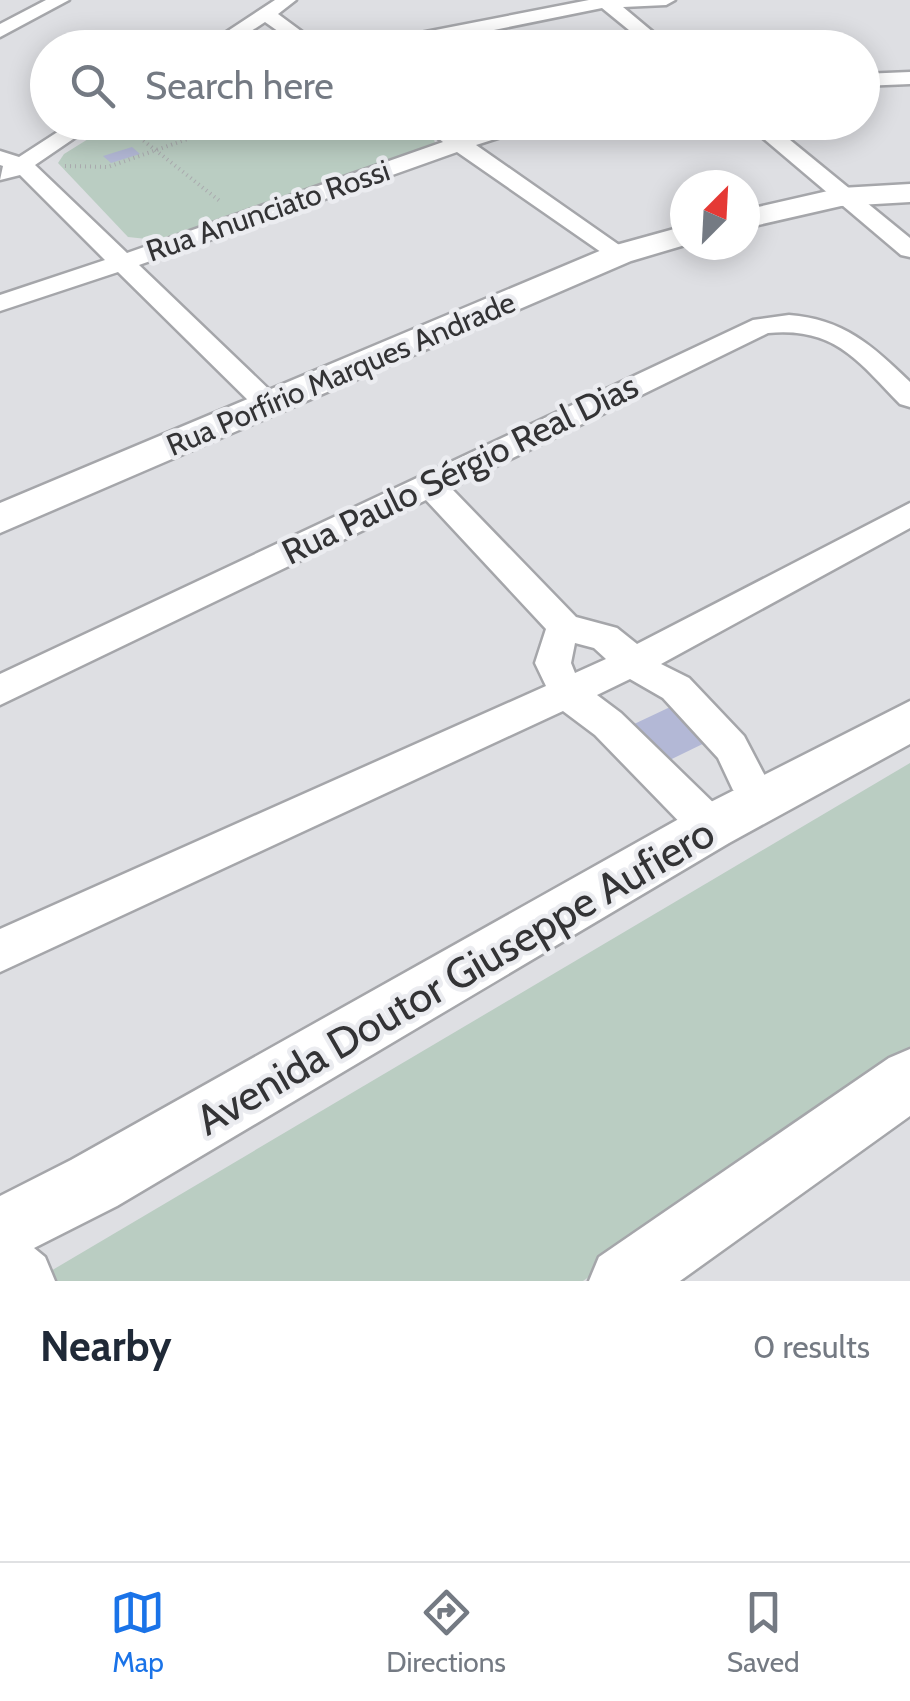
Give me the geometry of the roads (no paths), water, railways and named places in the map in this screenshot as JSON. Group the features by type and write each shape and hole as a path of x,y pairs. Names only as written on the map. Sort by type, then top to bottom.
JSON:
{"street":[{"path":"0,31 60,0"},
{"path":"240,30 286,0"},
{"path":"462,30 604,1 666,0"},
{"path":"604,1 640,30"},
{"path":"266,14 290,30"},
{"path":"880,79 910,78"},
{"path":"56,140 7,167 125,261 270,406"},
{"path":"455,140 620,254"},
{"name":"Rua Anunciato Rossi","path":"0,303 471,140"},
{"path":"775,140 910,250"},
{"path":"760,216 842,197 910,193"},
{"name":"Rua Porfírio Marques Andrade","path":"0,519 620,254 670,240"},
{"name":"Rua Paulo Sérgio Real Dias","path":"0,690 762,326 796,320 845,335 910,398"},
{"path":"430,484 565,628 605,638 646,671 660,696 719,762 758,787"},
{"path":"0,951 567,693 646,671 910,514"},
{"path":"565,628 553,662 567,693 608,724 711,828"},
{"name":"Avenida Doutor Giuseppe Aufiero","path":"0,1230 94,1183 711,828 758,787 910,722"},
{"path":"623,1281 910,1079"},
{"path":"0,1263 21,1281"}]}
